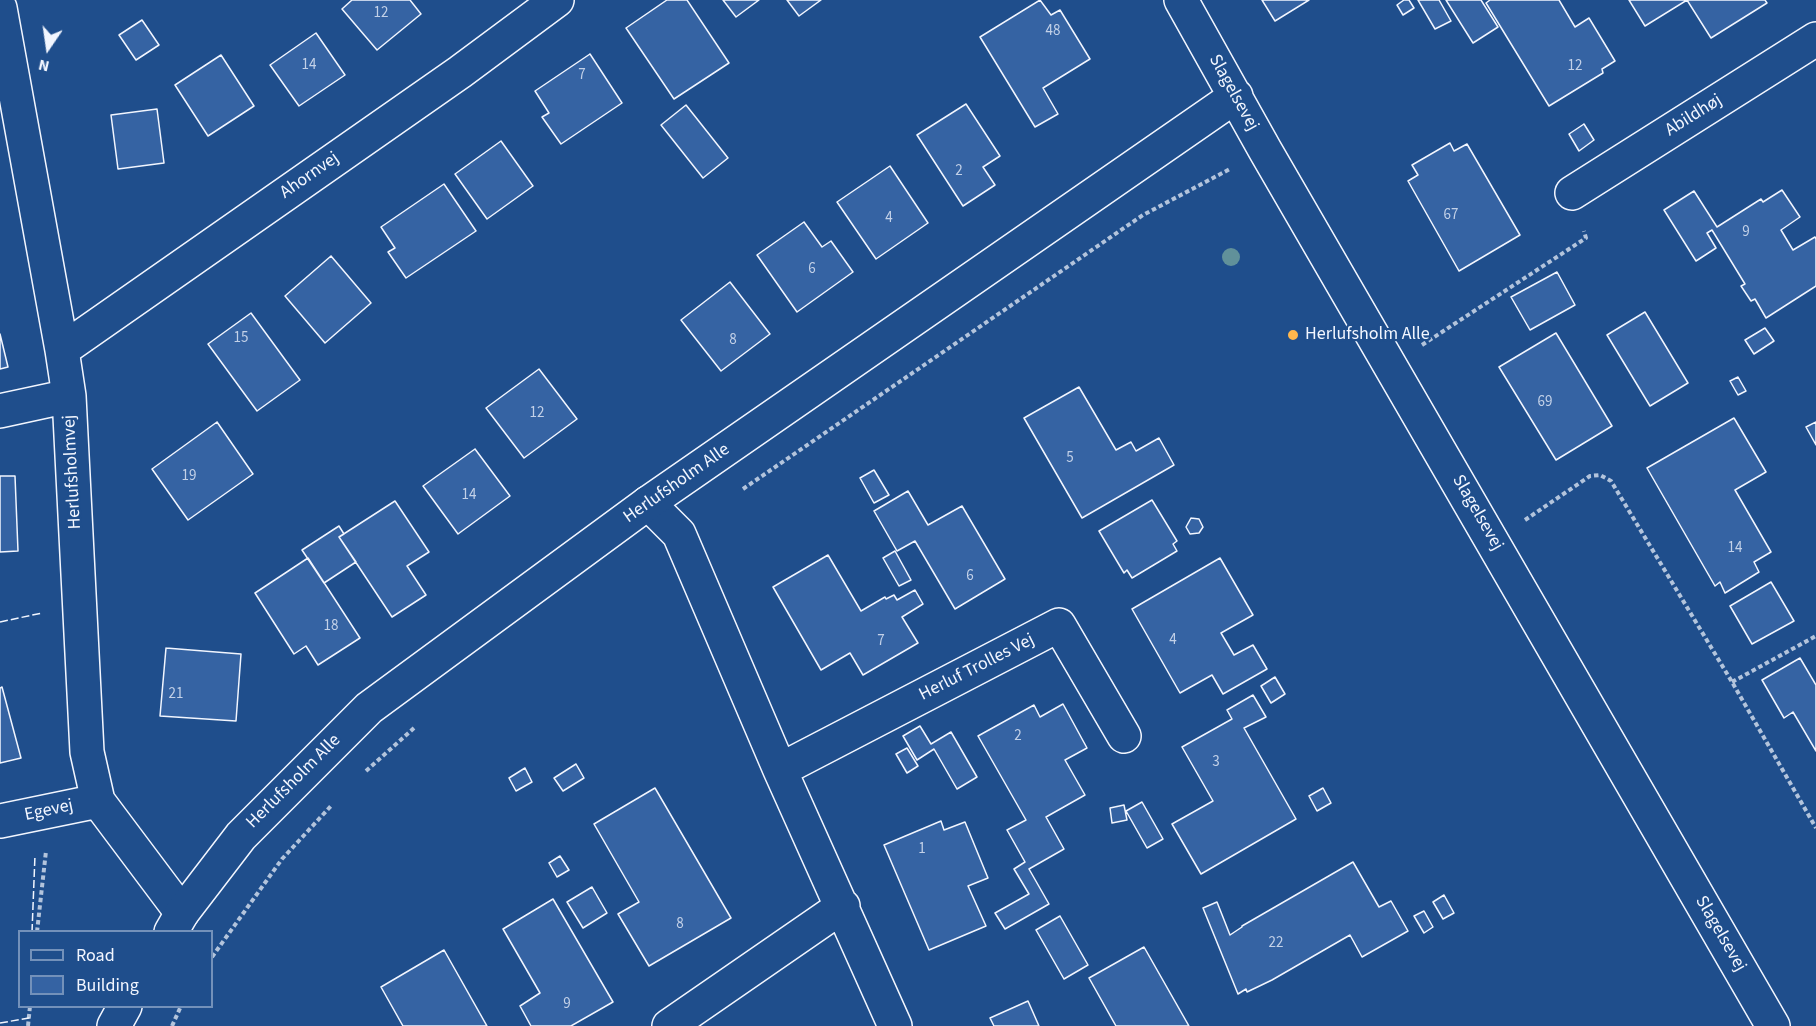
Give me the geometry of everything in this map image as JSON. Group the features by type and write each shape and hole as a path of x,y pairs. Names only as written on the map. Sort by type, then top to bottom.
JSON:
{"street":[{"name":"Ahornvej","path":"62,350 460,72 557,0"},
{"name":"Slagelsevej","path":"1181,0 1265,150 1773,1026"},
{"name":"Herlufsholmvej","path":"0,8 69,396 87,752 98,801 176,922"},
{"name":"Abildhøj","path":"1572,193 1816,39"},
{"name":"Herlufsholm Alle","path":"176,922 241,836 369,708 648,503 1236,96"},
{"path":"0,411 69,396"},
{"path":"648,503 679,534 780,770 895,1026"},
{"name":"Herluf Trolles Vej","path":"780,770 1059,625 1124,736"},
{"name":"Egevej","path":"0,822 98,801"},
{"path":"669,1026 843,906"},
{"path":"114,1026 124,1008"}],"path":[{"path":"1392,366 1586,238 1572,193"},
{"path":"1493,541 1590,476 1600,475 1611,480 1816,828"},
{"path":"1732,682 1816,636"},
{"path":"37,930 50,811"},
{"path":"28,1026 30,1008"},
{"path":"172,1026 180,1008"}],"building":[{"path":"352,0 410,0 421,14 377,50 342,9"},
{"path":"667,0 687,0 729,63 674,99 626,28"},
{"path":"723,0 759,0 736,17"},
{"path":"787,0 821,0 799,16"},
{"path":"1040,0 1051,15 1060,10 1090,59 1043,88 1058,114 1035,127 980,37"},
{"path":"1262,0 1309,0 1275,21"},
{"path":"1404,0 1409,0 1414,8 1403,15 1397,5"},
{"path":"1418,0 1439,0 1451,21 1435,29"},
{"path":"1446,0 1481,0 1498,27 1473,43"},
{"path":"1490,0 1559,0 1575,27 1589,18 1615,61 1602,69 1603,73 1549,106 1486,3"},
{"path":"1629,0 1687,0 1645,26"},
{"path":"1687,0 1765,0 1767,3 1711,38"},
{"path":"142,20 159,45 136,60 119,35"},
{"path":"316,33 345,75 299,106 270,65"},
{"path":"590,54 622,103 561,144 542,117 549,113 535,91"},
{"path":"221,55 254,106 208,136 175,85"},
{"path":"966,104 1000,156 983,167 995,185 963,206 917,135"},
{"path":"686,105 728,158 703,178 661,125"},
{"path":"157,109 164,163 118,169 111,115"},
{"path":"1584,124 1594,140 1579,151 1569,134"},
{"path":"501,141 533,186 487,219 455,174"},
{"path":"1450,143 1454,151 1467,144 1520,235 1459,271 1408,181 1418,175 1412,165"},
{"path":"890,166 928,223 876,259 837,202"},
{"path":"444,184 476,231 406,278 388,252 395,248 381,227"},
{"path":"1782,190 1800,217 1781,230 1793,250 1815,237 1816,239 1816,286 1766,318 1755,299 1751,301 1741,286 1745,284 1712,230 1707,233 1716,248 1696,261 1664,210 1694,191 1717,227 1761,199 1763,202"},
{"path":"804,222 822,247 831,241 853,272 797,312 757,255"},
{"path":"331,256 371,303 325,343 285,296"},
{"path":"1557,272 1575,305 1530,330 1511,297"},
{"path":"730,282 770,334 721,371 681,320"},
{"path":"1645,312 1688,383 1650,406 1607,335"},
{"path":"251,313 300,380 257,411 208,344"},
{"path":"1765,328 1774,341 1754,354 1745,340"},
{"path":"1556,333 1612,426 1556,460 1499,367"},
{"path":"0,334 8,367 0,369"},
{"path":"539,369 577,419 524,458 486,408"},
{"path":"1738,377 1746,391 1738,395 1730,381"},
{"path":"1079,387 1116,450 1131,442 1136,451 1159,438 1174,465 1082,518 1024,418"},
{"path":"1734,418 1766,472 1735,490 1771,552 1754,562 1759,572 1725,593 1720,582 1715,586 1647,468"},
{"path":"217,422 253,474 188,520 152,469"},
{"path":"1816,422 1816,445 1806,427"},
{"path":"475,449 510,496 458,534 423,486"},
{"path":"874,470 889,495 874,503 860,478"},
{"path":"0,476 15,476 18,551 0,552"},
{"path":"908,491 928,525 962,506 1005,579 955,609 915,541 897,551 874,511"},
{"path":"1152,500 1177,541 1173,544 1177,551 1132,578 1127,570 1124,573 1099,531"},
{"path":"395,501 429,552 407,566 426,595 392,617 339,537"},
{"path":"1191,518 1199,519 1203,527 1199,533 1190,534 1186,527"},
{"path":"339,526 344,534 339,537 356,562 324,583 302,550"},
{"path":"895,551 911,580 899,586 883,558"},
{"path":"828,555 861,611 885,597 886,599 894,595 897,600 915,590 923,604 902,617 918,643 863,675 850,653 821,670 773,587"},
{"path":"308,558 360,638 318,665 306,646 294,654 255,593"},
{"path":"1220,558 1253,615 1221,633 1234,655 1253,645 1267,669 1223,694 1212,675 1180,693 1132,609"},
{"path":"1771,582 1794,621 1752,644 1730,606"},
{"path":"166,648 241,654 236,721 160,716"},
{"path":"1800,658 1816,685 1816,751 1793,712 1784,718 1762,680"},
{"path":"1275,677 1285,694 1271,703 1261,686"},
{"path":"2,687 21,758 0,763 0,688"},
{"path":"1253,695 1266,717 1244,728 1296,819 1201,874 1172,824 1213,801 1182,747 1232,719 1227,710"},
{"path":"1063,704 1087,748 1065,760 1085,795 1046,817 1064,849 1029,869 1049,904 1005,929 995,913 1029,894 1014,869 1025,862 1007,830 1026,820 978,736 1034,705 1040,717"},
{"path":"920,726 931,744 951,732 977,777 957,789 934,749 917,760 903,736"},
{"path":"907,748 918,766 907,773 896,754"},
{"path":"576,764 584,778 563,791 554,778"},
{"path":"525,768 532,782 516,791 509,778"},
{"path":"655,788 731,918 649,966 618,914 639,902 594,824"},
{"path":"1323,788 1331,803 1317,811 1309,796"},
{"path":"1142,802 1163,839 1147,848 1126,811"},
{"path":"1124,805 1127,820 1112,823 1110,808"},
{"path":"941,821 944,830 965,822 988,878 968,886 986,926 929,950 884,845"},
{"path":"560,856 569,870 557,877 549,863"},
{"path":"1353,862 1379,907 1391,901 1408,931 1362,957 1350,935 1272,980 1238,994 1203,908 1217,902 1230,935"},
{"path":"592,887 607,913 583,928 567,902"},
{"path":"1444,895 1454,913 1443,919 1433,902"},
{"path":"553,899 613,1002 571,1026 531,1026 520,1006 540,993 503,929"},
{"path":"1424,911 1433,927 1424,933 1414,916"},
{"path":"1060,916 1088,965 1064,979 1036,930"},
{"path":"1144,947 1189,1026 1116,1026 1089,978"},
{"path":"444,950 487,1026 403,1026 381,987"},
{"path":"1028,1001 1039,1026 994,1026 990,1018"}],"fence":[{"path":"0,622 42,613"},
{"path":"32,930 35,855"},
{"path":"0,1023 29,1018 29,1015"}],"place":[{"name":"Herlufsholm Alle","path":"1293,335"}]}
